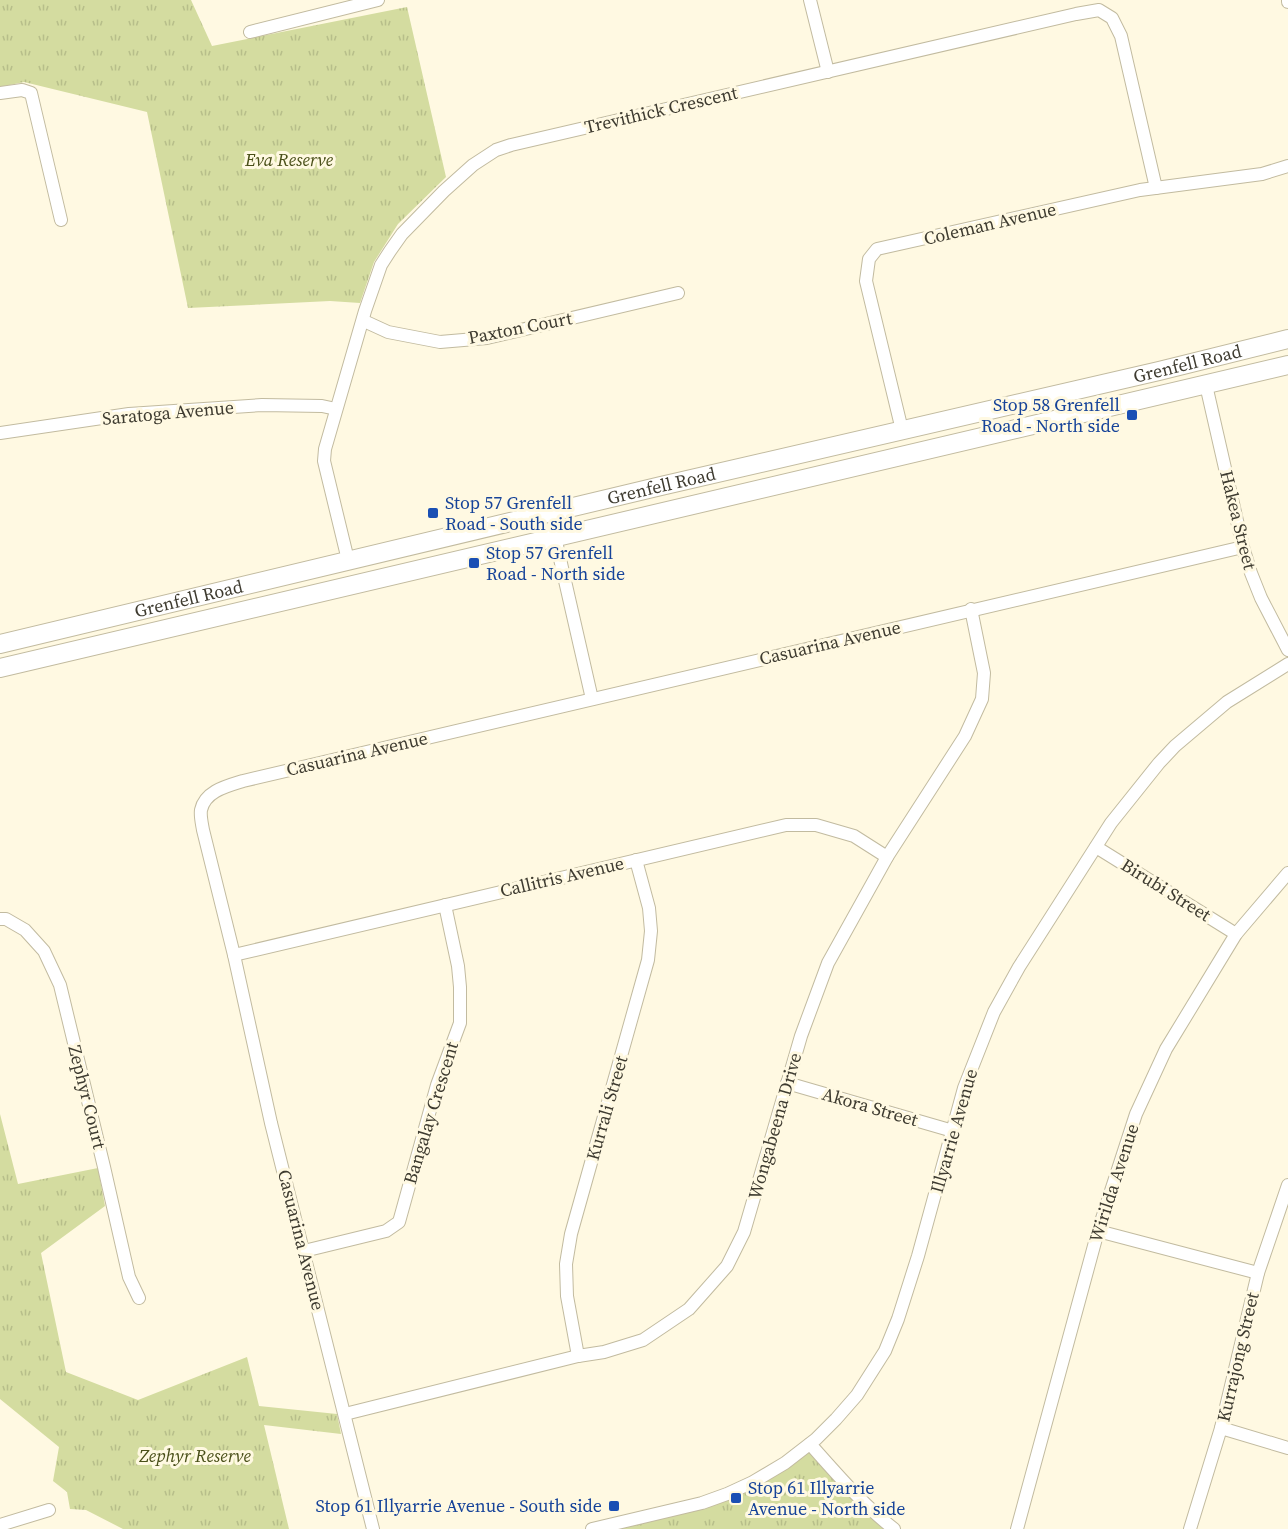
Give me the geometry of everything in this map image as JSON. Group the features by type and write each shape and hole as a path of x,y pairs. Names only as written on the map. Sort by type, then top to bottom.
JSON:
{"main road":[{"name":"Grenfell Road","path":"0,644 1288,339"},
{"name":"Grenfell Road","path":"0,668 1288,365"},
{"path":"902,430 908,454"},
{"path":"550,512 555,537"},
{"path":"348,560 353,584"}],"street":[{"path":"250,32 378,0"},
{"path":"810,0 828,72"},
{"name":"Trevithick Crescent","path":"348,560 324,461 325,449 364,321 365,311 381,266 402,234 444,191 473,165 491,153 511,145 1099,10 1112,18 1121,36 1156,188"},
{"path":"0,93 22,90 31,93 61,220"},
{"name":"Coleman Avenue","path":"902,430 866,281 869,259 877,249 1129,192 1262,174 1288,166"},
{"name":"Paxton Court","path":"364,321 388,332 440,342 487,338 678,293"},
{"name":"Hakea Street","path":"1206,385 1251,573 1261,598 1288,650"},
{"name":"Saratoga Avenue","path":"0,433 129,414 262,405 322,406 336,409"},
{"path":"555,537 592,699"},
{"name":"Casuarina Avenue","path":"373,1529 271,1123 234,955 203,830 201,811 209,796 243,780 1243,547"},
{"name":"Wongabeena Drive","path":"345,1414 578,1356 604,1352 643,1340 688,1309 727,1266 744,1232 801,1036 828,963 887,856 965,736 982,699 984,673 971,609"},
{"name":"Illyarrie Avenue","path":"592,1529 702,1503 753,1482 785,1463 810,1444 857,1395 885,1351 898,1319 918,1256 964,1088 994,1012 1019,967 1111,823 1159,764 1175,746 1227,702 1288,664"},
{"name":"Callitris Avenue","path":"234,955 786,825 816,825 854,836 887,856"},
{"name":"Birubi Street","path":"1095,847 1236,934"},
{"name":"Kurrali Street","path":"578,1356 567,1296 566,1264 571,1234 648,960 651,931 649,908 636,860"},
{"name":"Wirilda Avenue","path":"1017,1529 1098,1231 1136,1114 1166,1049 1236,934 1288,873"},
{"name":"Bangalay Crescent","path":"304,1251 386,1231 399,1222 437,1085 460,1023 458,966 446,905"},
{"name":"Zephyr Court","path":"0,919 25,930 44,951 60,985 129,1277 139,1298"},
{"name":"Akora Street","path":"787,1083 953,1131"},
{"name":"Kurrajong Street","path":"1190,1529 1221,1428 1258,1273 1288,1185"},
{"path":"1098,1231 1258,1273"},
{"path":"1221,1428 1288,1448"},
{"path":"810,1444 880,1519 894,1529"},
{"path":"0,1526 49,1510"}],"green space":[{"name":"Eva Reserve","path":"0,0 191,0 212,46 407,7 446,177 398,224 374,262 360,303 330,301 188,308 147,112 24,82 0,87"},
{"name":"Zephyr Reserve","path":"0,1114 18,1184 98,1168 105,1206 41,1253 66,1372 138,1400 247,1357 259,1406 337,1414 341,1434 264,1425 289,1529 123,1529 86,1510 70,1509 67,1492 53,1481 59,1447 0,1399"},
{"path":"810,1444 894,1529 592,1529 753,1482"}],"place":[{"name":"Stop 58 Grenfell Road - North side","path":"1132,415"},
{"name":"Stop 57 Grenfell Road - South side","path":"433,513"},
{"name":"Stop 57 Grenfell Road - North side","path":"474,563"},
{"name":"Stop 61 Illyarrie Avenue - North side","path":"736,1498"},
{"name":"Stop 61 Illyarrie Avenue - South side","path":"614,1506"}]}
